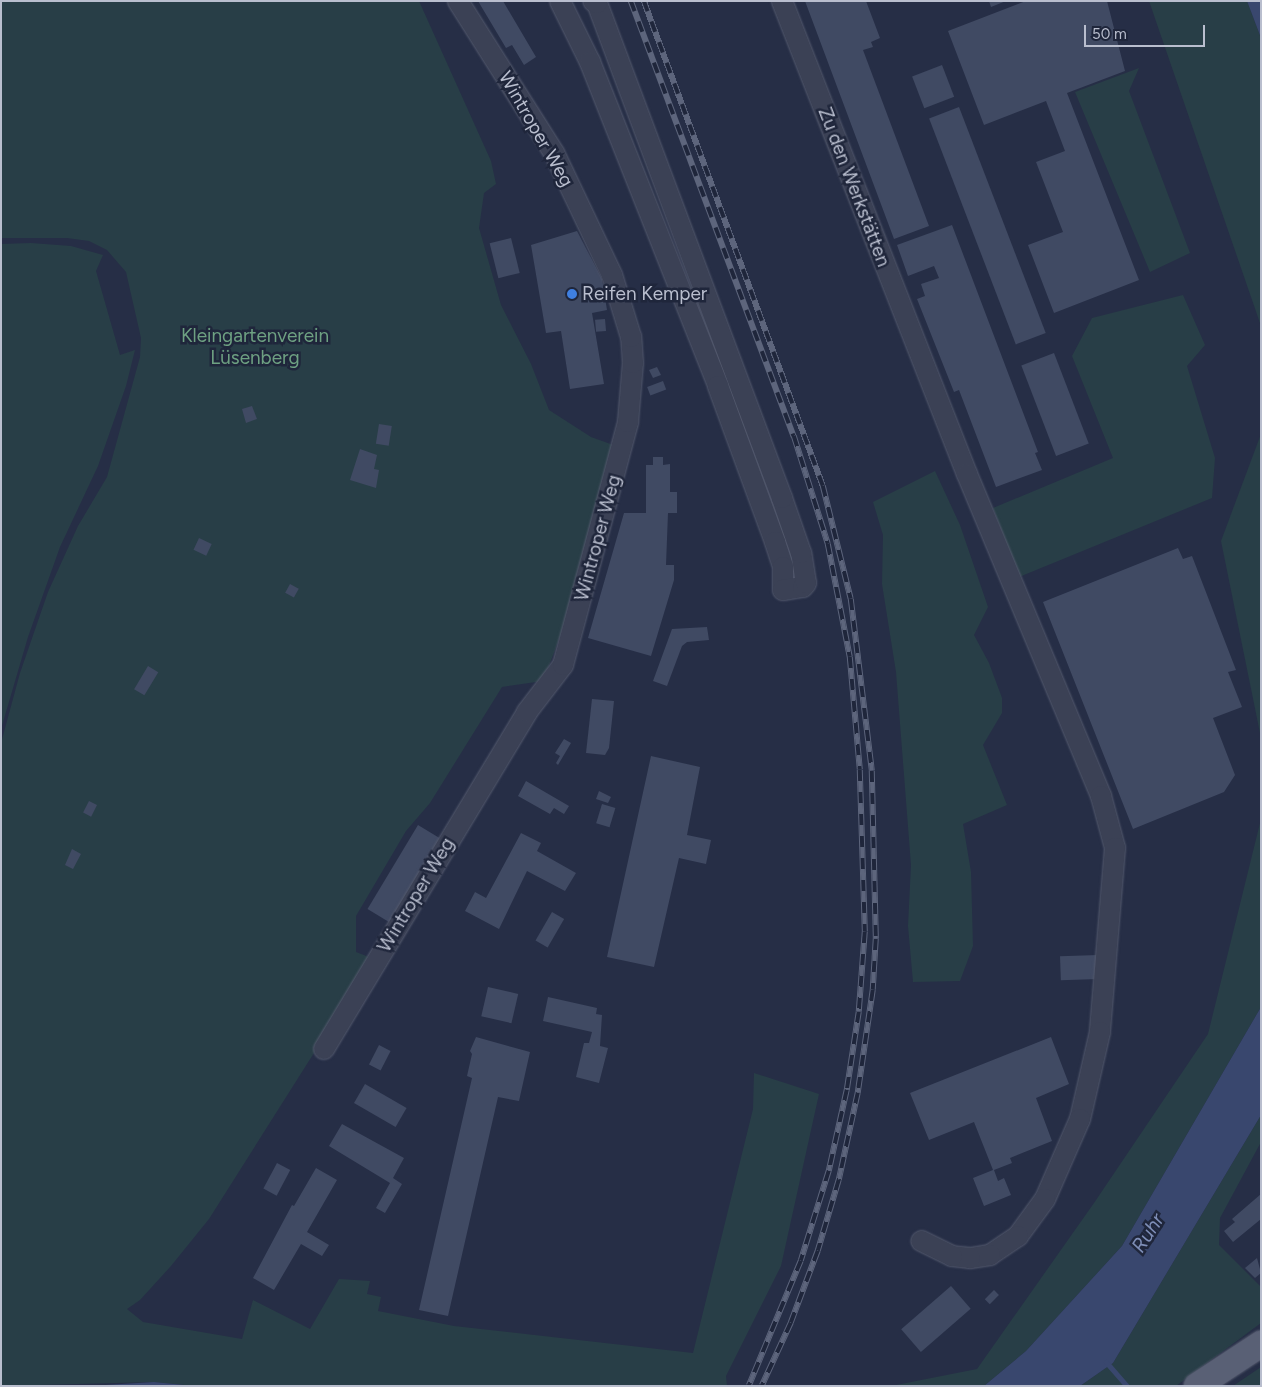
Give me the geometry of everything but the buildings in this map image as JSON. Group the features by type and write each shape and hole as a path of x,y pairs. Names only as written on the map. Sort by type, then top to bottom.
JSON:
{"main road":[{"path":"1197,1386 1261,1344"}],"street":[{"name":"Wintroper Weg","path":"324,1049 527,712 563,665 628,422 633,363 631,337 612,275 554,153 458,1"},
{"path":"592,1 597,3 782,498 801,553 806,583 802,587 783,590 783,567 718,386 590,62 563,6 592,1"},
{"name":"Zu den Werkstätten","path":"782,1 926,372 1101,796 1115,848 1100,1032 1080,1119 1045,1199 1018,1236 990,1255 970,1258 952,1256 921,1241"}],"green space":[{"name":"Kleingartenverein Lüsenberg","path":"1,1 419,1 491,161 496,184 484,193 479,228 501,305 531,364 549,410 591,437 616,446 582,580 543,681 502,687 430,803 406,831 356,916 356,952 369,957 338,1015 209,1219 171,1266 140,1300 127,1309 143,1322 242,1339 253,1300 310,1329 339,1279 370,1281 367,1294 381,1297 378,1311 454,1326 693,1353 753,1109 754,1073 819,1094 781,1266 726,1376 727,1386 194,1386 154,1382 1,1386 1,743 20,673 48,592 78,526 107,477 140,357 141,338 126,272 107,250 89,241 67,238 1,238"},
{"path":"1149,1 1247,1 1261,38 1261,326"},
{"path":"1139,68 1129,91 1190,253 1150,272 1075,92"},
{"path":"31,243 71,246 103,255 96,271 120,355 135,350 126,386 98,466 60,547 28,637 1,729 1,244"},
{"path":"1183,295 1205,345 1187,366 1215,458 1212,498 1019,577 993,508 1113,458 1072,356 1092,318"},
{"path":"1261,434 1261,738 1221,541"},
{"path":"935,471 960,525 988,607 974,635 989,663 1002,698 1002,713 983,745 1007,805 963,824 971,872 973,946 960,981 913,982 908,926 911,865 896,672 882,584 883,535 873,502"},
{"path":"1261,819 1261,1007 1122,1246 1026,1351 984,1386 891,1386 977,1369 1094,1203 1208,1034"},
{"path":"1261,1115 1261,1142 1220,1218 1219,1245 1261,1287 1261,1323 1176,1386 1080,1386 1113,1363"},
{"path":"1261,1367 1261,1386 1233,1386"}],"water":[{"path":"1247,1 1261,1 1261,38"},
{"name":"Ruhr","path":"1261,1007 1261,1115 1113,1363 1080,1386 984,1386 1026,1351 1122,1246"},
{"path":"154,1382 194,1386 89,1386"}],"waterway":[{"path":"1106,1362 1127,1386"}],"railway":[{"path":"631,1 794,436 828,544 850,657 860,770 865,932 859,1012 847,1090 829,1171 801,1261 749,1386"},
{"path":"644,1 823,486 851,599 872,771 876,939 873,990 858,1093 839,1180 818,1251 791,1323 762,1386"}],"place":[{"name":"Reifen Kemper","path":"572,294"}]}
